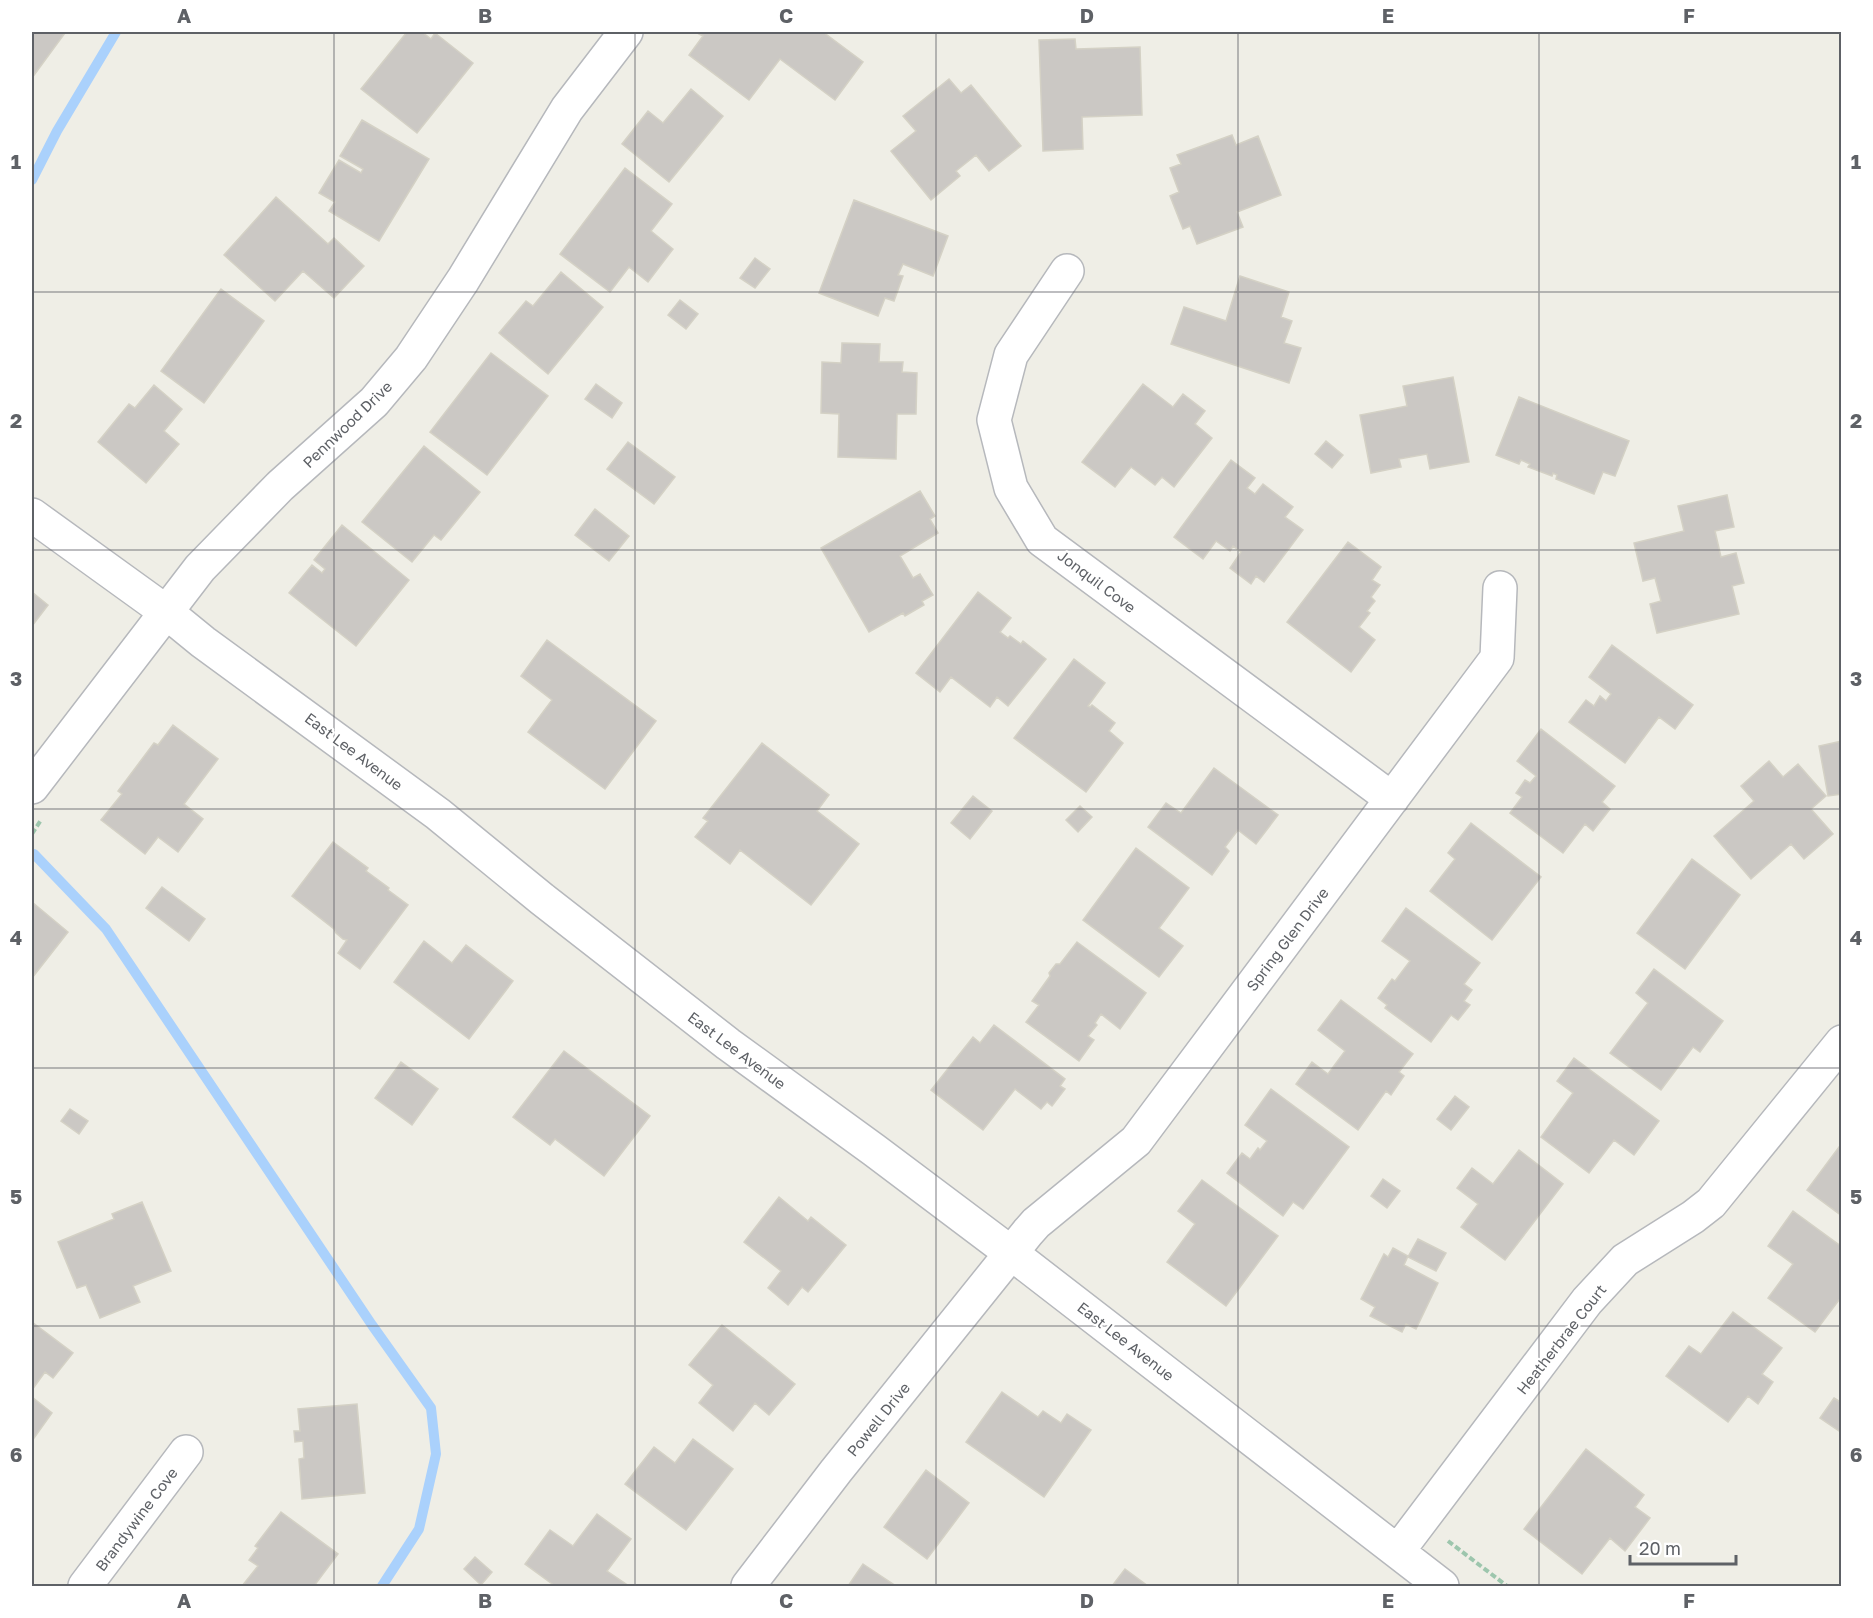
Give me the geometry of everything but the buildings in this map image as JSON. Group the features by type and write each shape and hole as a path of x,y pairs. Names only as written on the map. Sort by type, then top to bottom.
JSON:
{"street":[{"name":"Pennwood Drive","path":"32,787 200,568 280,486 374,402 411,358 463,280 567,109 626,32"},
{"name":"Jonquil Cove","path":"1067,271 1011,355 994,420 1011,488 1042,540 1392,800"},
{"name":"East Lee Avenue","path":"32,515 438,814 542,899 728,1044 1011,1253 1442,1587"},
{"name":"Spring Glen Drive","path":"1011,1253 1036,1223 1136,1142 1497,658 1500,588"},
{"name":"Heatherbrae Court","path":"1398,1551 1587,1301 1625,1260 1711,1203 1842,1042"},
{"name":"Powell Drive","path":"748,1587 836,1471 1011,1253"},
{"name":"Brandywine Cove","path":"85,1587 186,1452"}],"path":[{"path":"1446,1539 1507,1587"}],"waterway":[{"path":"32,180 57,131 116,32"},
{"path":"34,854 106,929 372,1325 431,1408 436,1454 419,1529 382,1586"}]}
